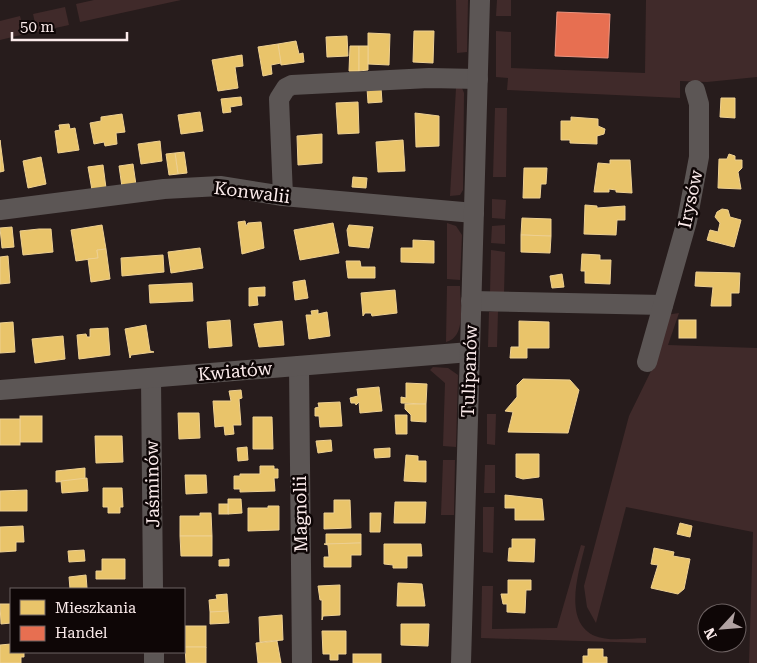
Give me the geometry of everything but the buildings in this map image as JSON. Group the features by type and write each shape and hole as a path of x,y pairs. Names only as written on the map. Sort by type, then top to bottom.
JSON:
{"street":[{"name":"Tulipanów","path":"461,663 480,0"},
{"path":"283,196 279,99 286,88 292,86 429,78 478,78"},
{"name":"Irysów","path":"648,362 687,221 699,157 699,104 695,90"},
{"name":"Konwalii","path":"0,210 164,189 220,186 283,196 474,213"},
{"path":"471,301 663,305"},
{"name":"Kwiatów","path":"0,390 470,352"},
{"name":"Magnolii","path":"299,366 302,663"},
{"name":"Jaśminów","path":"151,378 153,588"}],"shaded area":[{"path":"94,0 181,0 80,22 76,4"},
{"path":"456,0 468,0 467,52 457,53"},
{"path":"497,0 511,0 511,16 496,16"},
{"path":"646,0 757,0 757,77 707,82 680,81 680,98 507,90 508,78 496,77 496,31 511,32 511,68 645,73"},
{"path":"65,7 69,25 37,32 33,14"},
{"path":"20,16 25,34 0,40 0,21"},
{"path":"456,88 462,88 464,93 463,190 460,195 450,196"},
{"path":"495,108 507,108 506,177 493,177"},
{"path":"492,199 506,200 505,219 492,218"},
{"path":"447,223 456,226 462,235 460,280 447,279"},
{"path":"505,225 505,244 491,243 492,226"},
{"path":"491,250 505,252 504,294 490,294"},
{"path":"447,286 460,286 461,319 457,334 453,339 446,342"},
{"path":"498,311 497,347 488,347 489,312"},
{"path":"679,313 668,345 757,348 757,663 749,663 753,532 626,507 596,623 587,607 584,586 629,416 651,371 666,315"},
{"path":"433,367 448,368 458,375 456,447 443,446 445,383 430,370"},
{"path":"487,414 496,414 495,445 487,444"},
{"path":"443,460 455,460 454,515 441,515"},
{"path":"485,465 495,465 495,493 484,493"},
{"path":"483,507 494,507 493,553 483,552"},
{"path":"581,545 585,546 575,595 579,620 585,629 595,636 613,639 646,638 646,643 481,638 482,586 493,586 492,629 557,628"}]}
